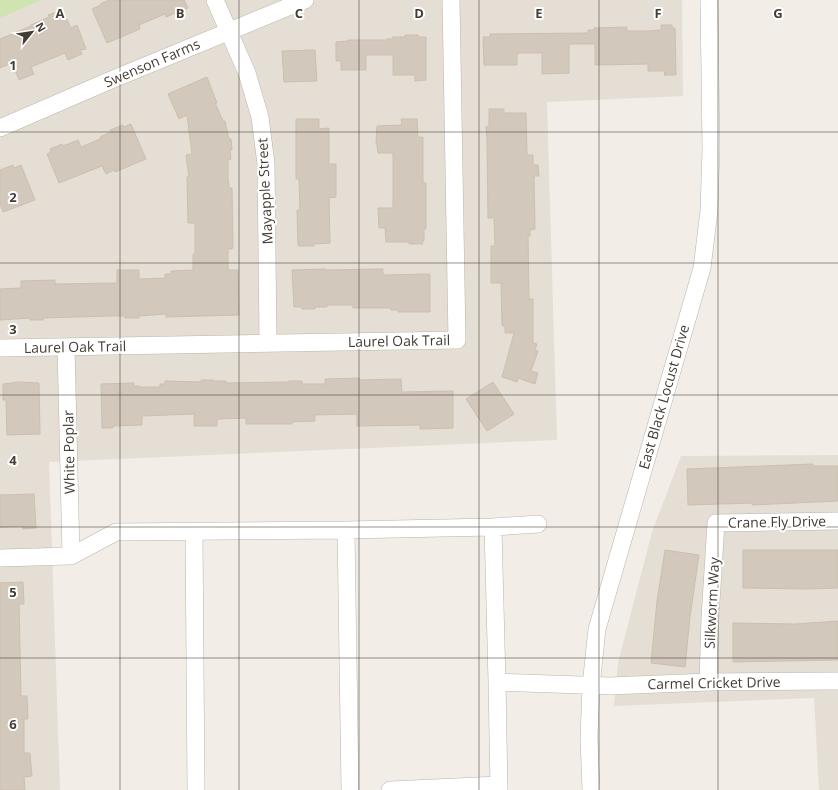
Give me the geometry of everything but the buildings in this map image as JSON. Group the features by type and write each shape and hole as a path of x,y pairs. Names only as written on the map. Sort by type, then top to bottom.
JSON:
{"street":[{"name":"Mayapple Street","path":"215,0 247,73 260,117 266,164 268,342"},
{"name":"Swenson Farms","path":"0,128 228,31 306,0"},
{"name":"Laurel Oak Trail","path":"0,348 268,342 457,340 451,0"},
{"name":"East Black Locust Drive","path":"591,790 589,737 591,686 597,629 702,268 709,211 711,148 708,0"},
{"name":"White Poplar","path":"66,347 71,556"},
{"name":"Crane Fly Drive","path":"716,524 838,521"},
{"path":"0,558 71,556 116,532 346,530 492,527 538,524"},
{"name":"Silkworm Way","path":"708,682 710,618 716,524"},
{"path":"390,790 499,788 492,527"},
{"path":"346,530 350,790"},
{"path":"194,532 196,790"},
{"name":"Carmel Cricket Drive","path":"497,682 610,686 708,682 838,681"}],"shaded area":[{"path":"0,0 682,0 683,96 547,102 557,440 49,462 60,790 0,790"},
{"path":"838,455 838,790 819,790 814,698 614,706 618,663 652,532 681,456"}],"green space":[{"path":"0,0 41,0 0,18"}]}
